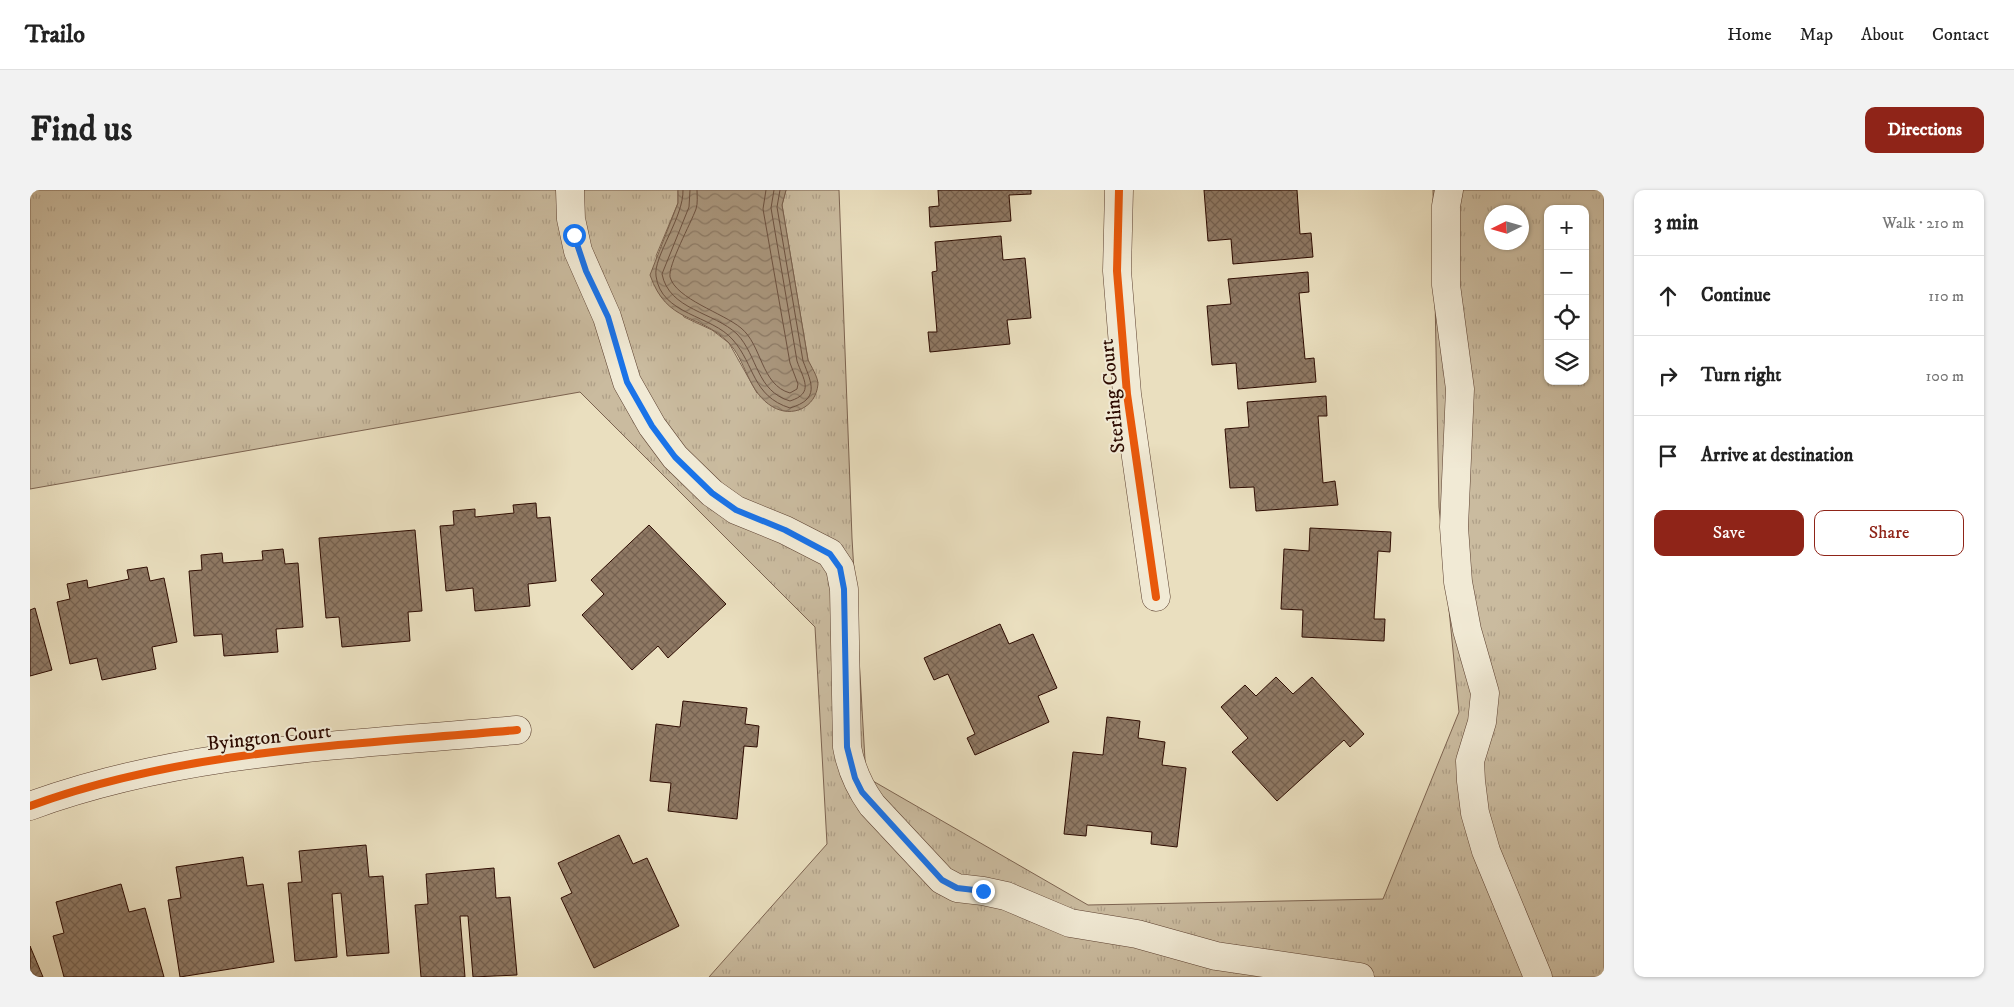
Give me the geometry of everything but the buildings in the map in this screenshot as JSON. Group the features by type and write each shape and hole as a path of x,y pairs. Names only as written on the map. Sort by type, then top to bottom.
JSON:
{"street":[{"path":"570,190 571,219 578,251 608,317 627,382 652,426 675,457 712,493 736,510 817,545 830,554 840,568 844,589 847,747 850,761 862,792 872,805 942,880 957,888 1006,896 1070,923 1137,934 1216,956 1360,977"},
{"name":"Sterling Court","path":"1119,190 1117,271 1127,394 1156,597"},
{"path":"1449,190 1446,206 1446,285 1460,389 1454,536 1458,582 1467,630 1485,693 1482,722 1470,761 1471,781 1475,813 1486,851 1538,977"},
{"name":"Byington Court","path":"30,806 118,779 196,762 517,730"}],"green space":[{"path":"30,190 678,190 678,203 656,256 684,317 712,330 729,343 757,393 818,383 808,360 782,205 786,190 839,190 852,538 866,777 1088,905 1383,899 1459,712 1439,507 1433,190 1604,190 1604,977 709,977 827,844 815,627 580,392 30,489"}],"water":[{"path":"678,190 786,190 782,205 808,360 818,381 813,399 802,409 795,411 780,410 765,401 758,393 734,349 728,342 706,326 675,310 665,302 657,291 650,275 678,203"}],"cycle path":[{"path":"1119,190 1117,271 1127,394 1156,597"},
{"path":"30,806 89,787 149,772 209,761 270,752 517,730"}],"route":[{"path":"574,235 586,271 608,317 621,367 627,382 652,426 675,457 712,493 736,510 817,545 830,554 840,568 844,589 847,747 855,778 862,792 942,880 951,887 983,891"}]}
